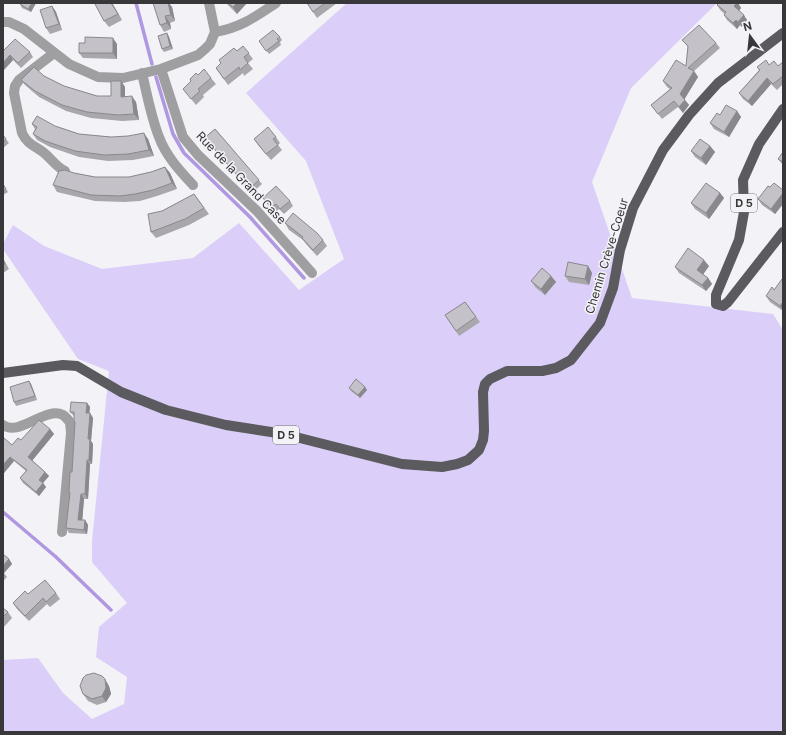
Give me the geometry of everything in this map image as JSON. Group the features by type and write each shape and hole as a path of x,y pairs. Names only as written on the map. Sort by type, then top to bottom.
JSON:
{"main road":[{"name":"Chemin Crève-Coeur","path":"3,373 63,365 77,366 121,392 166,410 226,425 284,434 402,464 442,466 457,464 468,460 479,450 482,440 484,431 483,392 485,384 490,378 507,371 542,371 556,368 571,360 600,323 613,288 620,250 633,208 663,150 689,115 718,83 783,33"},
{"name":"D 5","path":"783,109 759,144 743,180 744,212 739,240 716,296 716,304 720,306 726,304 783,232"}],"street":[{"path":"3,22 9,22 24,29 69,64 98,77 123,78 161,69 198,55 210,44 215,32 209,3"},
{"path":"215,32 232,29 244,24 276,3"},
{"path":"54,53 19,80 15,86 14,93 24,139 29,144 44,153 57,167 65,171"},
{"name":"Rue de la Grand Case","path":"161,69 183,137 198,155 257,211 312,273"},
{"path":"142,73 159,138 170,157 193,185"},
{"path":"3,425 16,428 44,416 56,414 64,416 70,422 71,433 62,532"}],"shaded area":[{"path":"347,3 717,3 631,88 592,182 632,298 773,314 783,330 783,732 3,732 3,660 38,658 63,693 92,719 124,704 127,677 96,657 99,627 127,603 92,562 92,541 109,371 78,359 3,249 3,244 13,225 44,246 102,269 193,258 239,223 299,290 344,259 306,161 246,93"}],"building":[{"path":"32,3 28,9 20,4"},
{"path":"111,3 118,14 104,21 95,4"},
{"path":"153,3 168,3 171,15 165,16 167,23 160,25"},
{"path":"228,3 237,3 233,7"},
{"path":"307,3 325,3 313,12"},
{"path":"719,3 737,3 734,6 744,15 738,22 736,20 733,23 724,15 726,12 717,5"},
{"path":"52,6 59,24 46,28 40,10"},
{"path":"699,25 716,43 688,68 694,71 680,94 685,100 679,107 674,101 658,114 651,105 672,88 663,81 676,60 686,66 688,46 682,40"},
{"path":"273,30 280,37 277,39 279,41 266,51 259,41"},
{"path":"167,33 170,46 162,49 158,36"},
{"path":"85,37 113,38 113,53 79,53 79,43 85,43"},
{"path":"15,39 30,52 18,63 10,55 3,63 3,51"},
{"path":"243,46 249,53 244,57 248,63 240,70 239,67 224,79 216,68 221,63 219,60 234,48 237,51"},
{"path":"766,60 769,65 774,61 778,66 783,62 783,76 773,84 767,78 748,101 739,93 760,70 757,67"},
{"path":"34,67 44,76 64,86 97,96 111,96 111,81 121,81 121,97 132,96 134,114 118,115 87,112 62,105 35,91 21,80"},
{"path":"204,69 211,78 198,89 200,91 191,99 183,89 196,73 198,75"},
{"path":"726,105 737,111 724,132 710,123 717,113 720,115"},
{"path":"37,116 55,126 79,134 111,137 144,133 149,150 128,154 104,155 75,151 45,141 33,134 37,127 32,124"},
{"path":"268,127 276,137 273,139 278,145 266,154 254,139"},
{"path":"215,129 259,180 249,189 211,145 208,148 202,140"},
{"path":"3,135 6,139 3,142"},
{"path":"700,139 710,146 701,158 691,151"},
{"path":"783,152 783,162 778,159"},
{"path":"165,167 172,183 153,190 135,194 120,196 91,195 53,185 59,171 65,170 95,177 129,177"},
{"path":"706,183 720,193 706,213 691,203"},
{"path":"774,183 783,190 783,193 771,209 758,199 768,186 770,187"},
{"path":"3,184 6,189 3,191"},
{"path":"276,186 290,201 280,209 276,204 271,208 263,198"},
{"path":"194,194 204,208 185,219 151,232 148,214 162,211"},
{"path":"293,213 323,240 313,250 302,238 303,237 285,223"},
{"path":"688,248 704,260 697,270 708,278 702,285 675,267"},
{"path":"568,262 588,266 585,279 565,276"},
{"path":"542,268 551,276 541,289 531,281"},
{"path":"782,279 783,302 780,306 766,296 772,287 774,290"},
{"path":"465,302 476,317 456,331 445,315"},
{"path":"356,379 365,387 358,395 349,388"},
{"path":"29,381 35,396 14,402 10,387"},
{"path":"71,402 87,403 86,413 90,413 88,439 90,439 89,460 87,460 85,494 81,494 78,520 85,520 84,530 66,528 70,493 70,472 72,472 75,422 74,412 70,412"},
{"path":"39,420 50,429 28,457 45,472 39,480 43,483 36,492 20,478 27,470 10,457 3,465 3,439 4,438 12,445 18,438 21,440"},
{"path":"3,554 9,559 3,566"},
{"path":"45,580 56,593 46,602 43,598 25,616 13,603 25,591 28,594"},
{"path":"3,608 8,612 3,617"},
{"path":"94,673 105,679 106,688 102,696 92,699 83,694 80,686 86,675"}],"waterway":[{"path":"136,3 152,64"},
{"path":"156,77 173,134 184,153 250,217 304,278"},
{"path":"3,512 56,557 111,610"}]}
